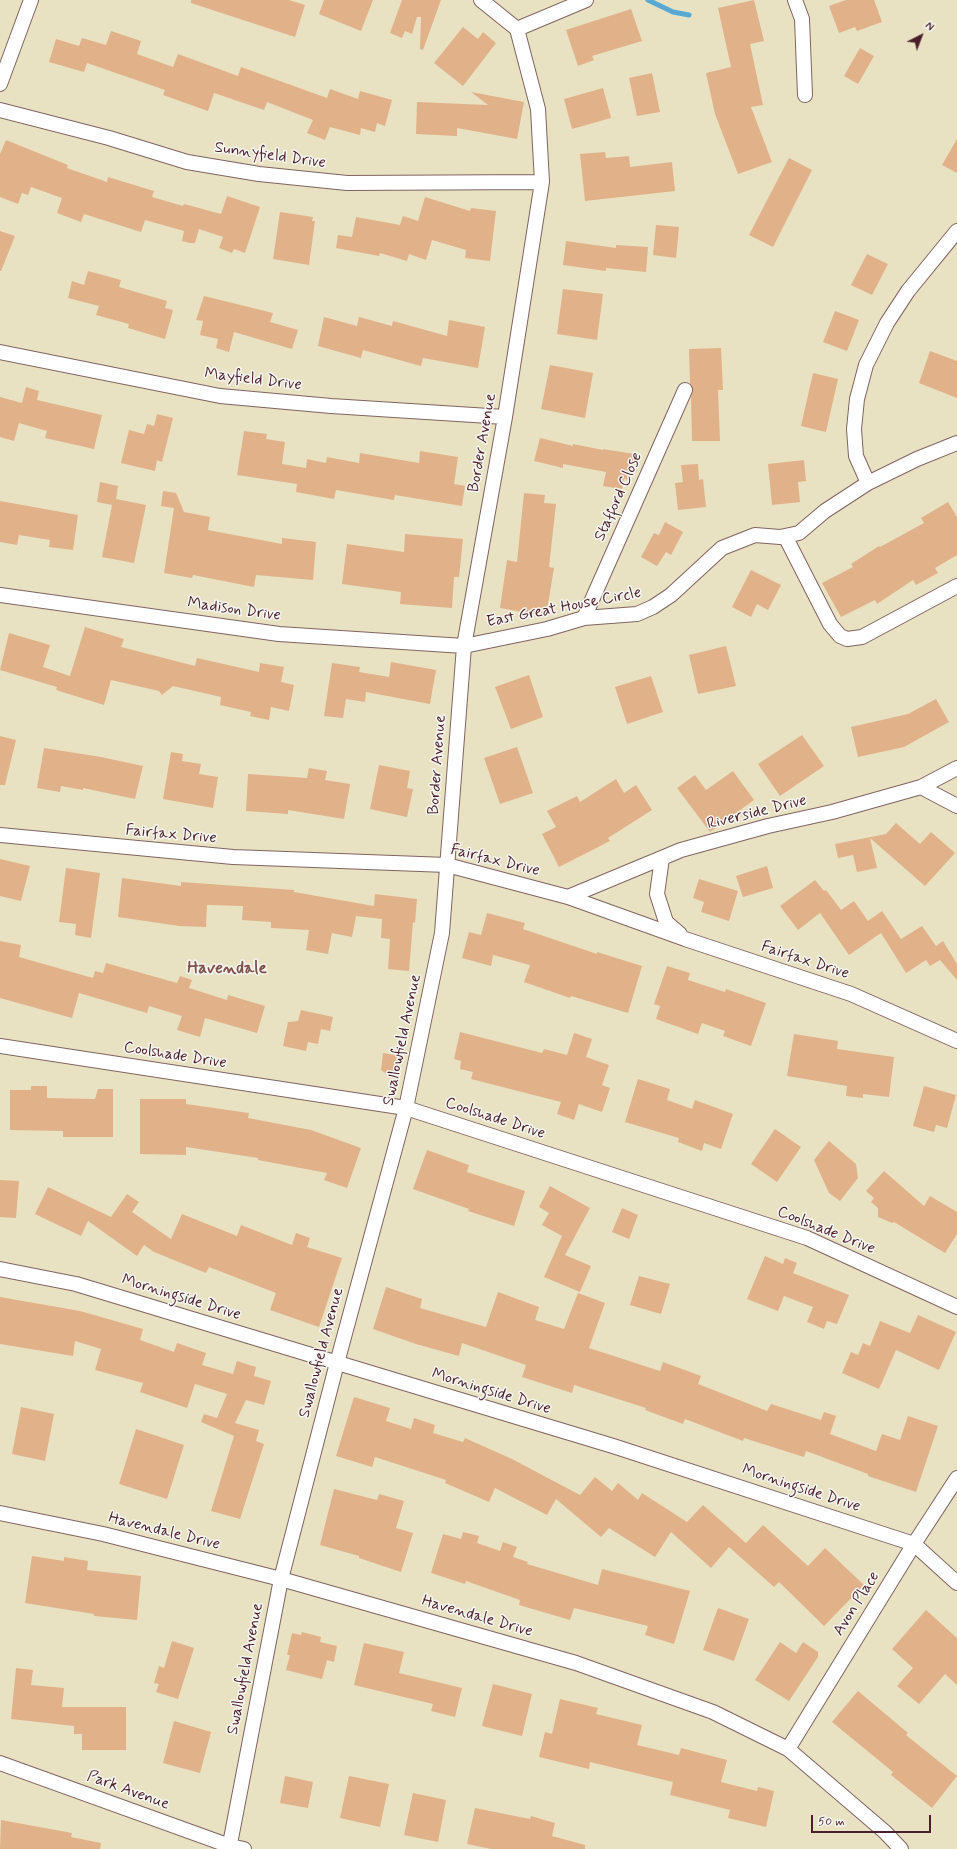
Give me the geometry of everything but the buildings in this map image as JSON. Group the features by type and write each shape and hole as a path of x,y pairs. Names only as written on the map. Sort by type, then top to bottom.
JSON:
{"street":[{"path":"0,84 31,0"},
{"path":"481,0 517,29 586,0"},
{"path":"795,0 802,19 805,95"},
{"name":"Border Avenue","path":"447,865 464,646 505,417 542,182 538,109 517,29"},
{"name":"Sunnyfield Drive","path":"0,110 109,138 187,162 258,174 347,183 542,182"},
{"path":"868,483 856,456 854,429 857,399 866,365 887,323 908,291 957,231"},
{"name":"Mayfield Drive","path":"0,352 220,396 331,406 505,417"},
{"name":"Stafford Close","path":"584,618 685,390"},
{"name":"East Great House Circle","path":"464,646 546,629 584,618 637,614 653,607 671,595 722,548 755,535 785,536 799,533 825,511 868,483 917,459 957,443"},
{"path":"785,536 830,624 840,636 847,638 862,637 957,586"},
{"name":"Madison Drive","path":"0,595 279,634 464,646"},
{"name":"Riverside Drive","path":"568,897 681,850 768,826 832,812 921,787 957,768"},
{"path":"921,787 957,806"},
{"name":"Fairfax Drive","path":"0,835 233,858 447,865 568,897 685,939 851,994 957,1041"},
{"path":"662,858 657,894 666,922 685,939"},
{"name":"Swallowfield Avenue","path":"229,1847 281,1579 337,1363 406,1108 442,933 447,865"},
{"name":"Coolshade Drive","path":"0,1046 406,1108 807,1238 957,1307"},
{"name":"Morningside Drive","path":"0,1269 76,1284 613,1446 914,1544 957,1583"},
{"name":"Avon Place","path":"788,1749 914,1544 957,1478"},
{"name":"Havendale Drive","path":"0,1513 103,1534 281,1579 576,1663 713,1712 788,1749 885,1832 901,1849"},
{"name":"Park Avenue","path":"0,1764 229,1847 244,1849"}],"waterway":[{"path":"648,0 673,12 689,15"}],"district":[{"name":"Havendale","path":"227,969"}]}
